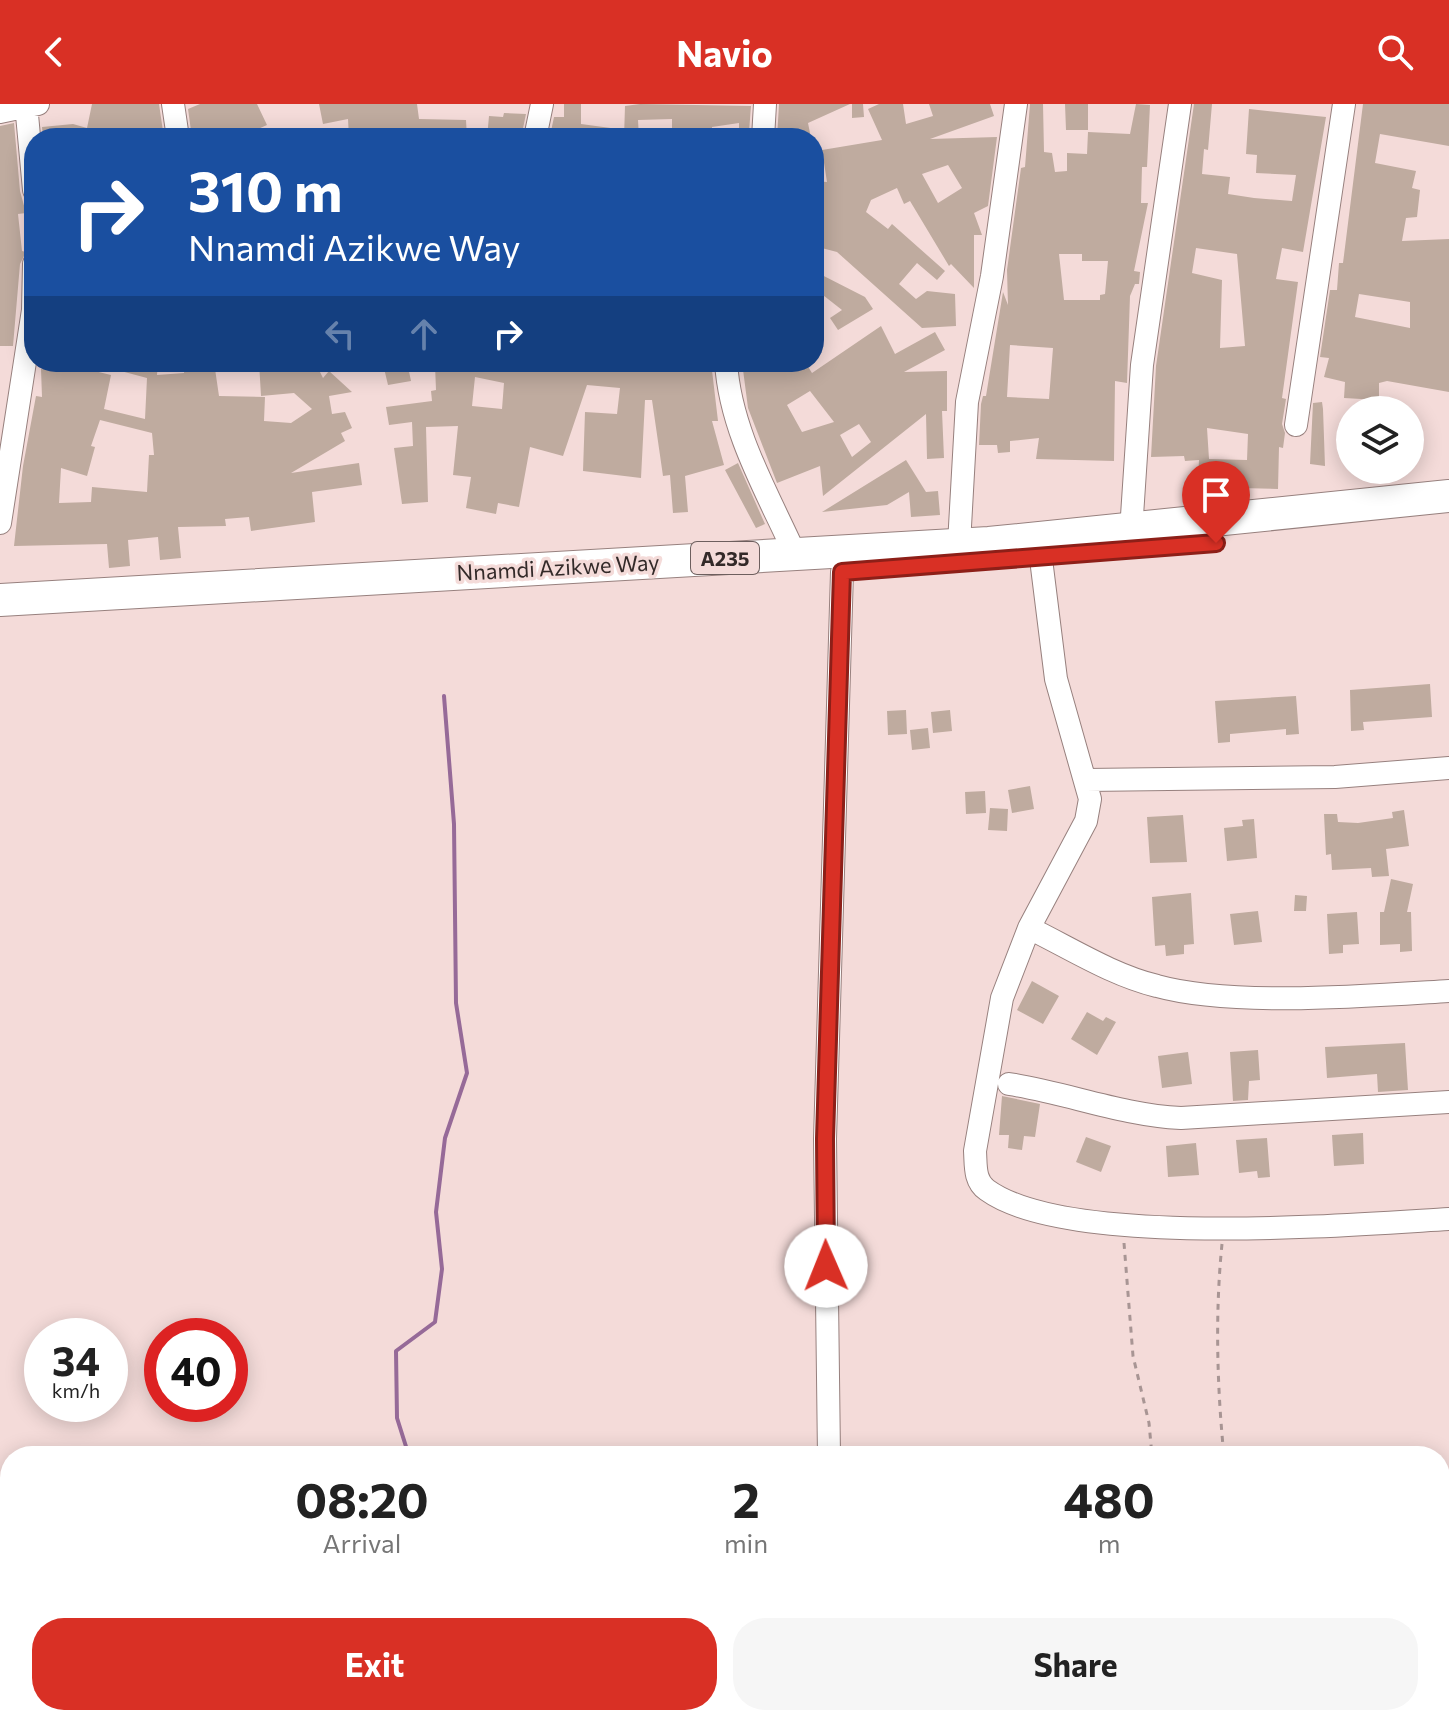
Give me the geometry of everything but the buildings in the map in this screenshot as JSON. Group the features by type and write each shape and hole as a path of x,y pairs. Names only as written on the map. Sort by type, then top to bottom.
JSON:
{"highway":[{"name":"Nnamdi Azikwe Way","path":"0,600 959,544 1131,531 1449,496"},
{"name":"Nnamdi Azikwe Way","path":"0,622 1041,559 1449,519"}],"street":[{"path":"173,104 177,128"},
{"path":"537,128 542,104"},
{"path":"764,128 765,104"},
{"path":"959,544 967,402 992,276 1016,104"},
{"path":"1131,531 1142,365 1180,104"},
{"path":"1296,425 1344,104"},
{"path":"0,112 31,105 32,128"},
{"path":"0,523 24,372"},
{"path":"727,372 728,396 745,446 795,554"},
{"path":"1041,559 1056,679 1090,799 1086,821 1029,928 1002,998 975,1151 977,1177 985,1190 1025,1207 1088,1224 1224,1227 1449,1219"},
{"path":"829,1446 825,1139 842,572"},
{"path":"1086,780 1335,777 1449,768"},
{"path":"1029,928 1122,974 1157,987 1206,994 1285,996 1449,991"},
{"path":"1009,1084 1043,1089 1139,1116 1181,1118 1449,1102"}],"path":[{"path":"1121,1224 1133,1356 1149,1423 1151,1446"},
{"path":"1223,1446 1218,1283 1224,1227"}],"waterway":[{"path":"406,1446 397,1418 396,1351 435,1322 442,1269 436,1212 445,1138 467,1073 456,1003 454,824 444,696"}],"route":[{"path":"826,1266 825,1139 842,572 993,563 1216,543"}]}
